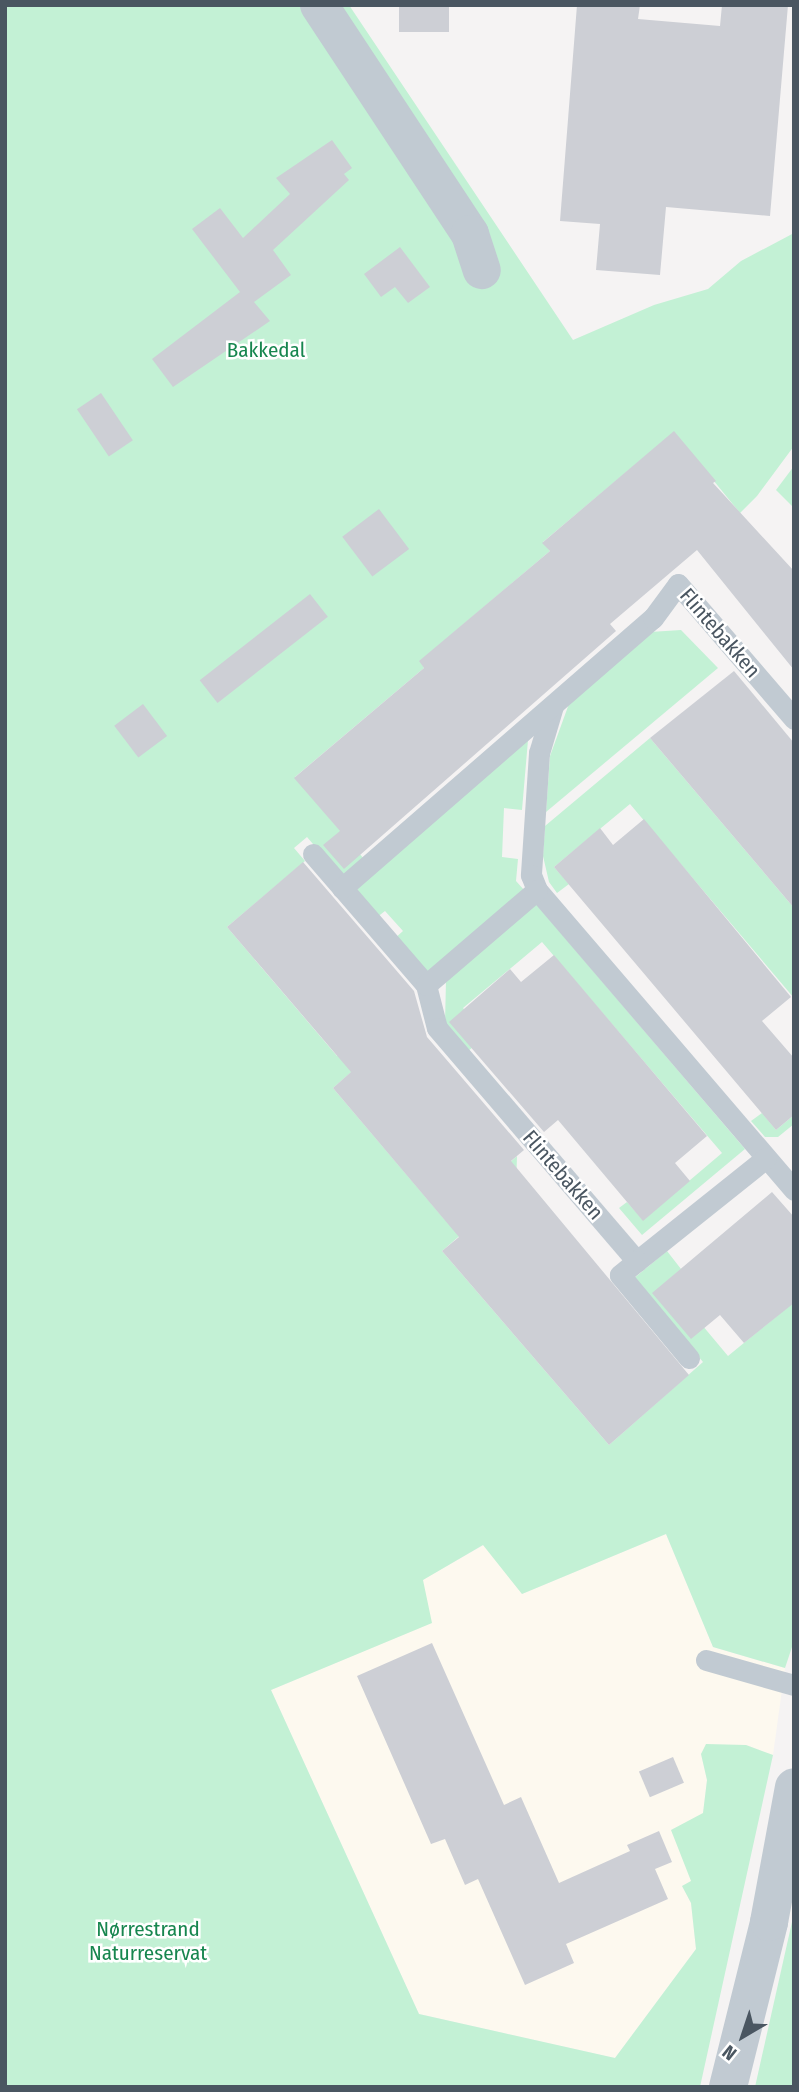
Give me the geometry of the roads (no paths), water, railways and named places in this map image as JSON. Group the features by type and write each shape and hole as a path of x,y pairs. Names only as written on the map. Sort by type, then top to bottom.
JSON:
{"street":[{"path":"319,5 470,234 482,270"},
{"path":"728,2087 769,1922 794,1787"}],"lane":[{"name":"Flintebakken","path":"342,888 653,618 678,584 794,719"},
{"path":"553,706 539,753 531,875 537,890 794,1190"},
{"name":"Flintebakken","path":"313,855 426,985 437,1028 637,1261"},
{"path":"426,985 537,890"},
{"path":"689,1358 620,1275 766,1158"},
{"path":"706,1660 794,1685"}],"park label":[{"name":"Bakkedal","path":"266,350"},
{"name":"Nørrestrand Naturreservat","path":"148,1941"}]}
